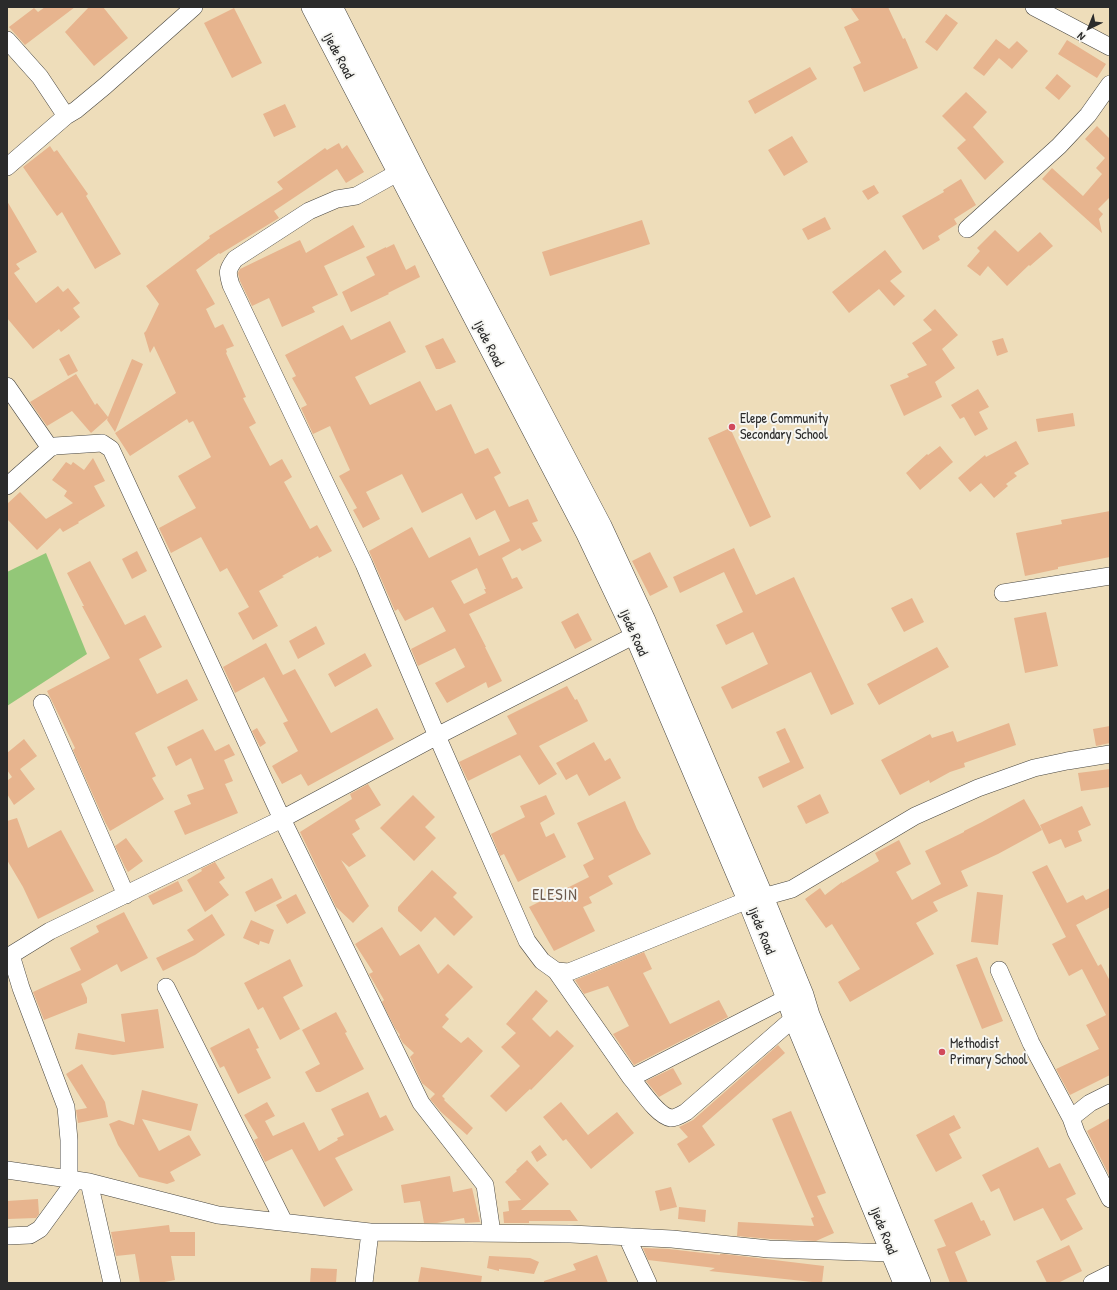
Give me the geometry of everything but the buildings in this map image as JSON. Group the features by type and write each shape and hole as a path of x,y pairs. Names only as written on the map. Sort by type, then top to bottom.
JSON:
{"main road":[{"name":"Ijede Road","path":"312,7 399,172 646,623 756,899 794,1018 904,1283"},
{"name":"Ijede Road","path":"332,7 594,530 635,635 756,899 803,995 812,1022 920,1283"}],"street":[{"path":"7,167 66,116 76,110 105,86 194,7"},
{"path":"1034,7 1110,47"},
{"path":"7,40 40,77 66,116"},
{"path":"967,228 1058,146 1088,115 1110,84"},
{"path":"399,172 356,196 337,200 309,211 297,218 235,259 228,268 228,276 364,564 437,736 527,941 542,961 556,971 631,1078 655,1107 664,1115 672,1118 686,1112 794,1018"},
{"path":"7,386 50,448"},
{"path":"7,486 50,448 56,446 102,443 111,449 282,819 421,1104 485,1185 492,1233"},
{"path":"1003,593 1110,576"},
{"path":"112,1283 78,1180 69,1140 66,1107 8,952 282,819 437,736 635,635"},
{"path":"42,703 126,894"},
{"path":"556,971 569,972 756,899 792,889 915,816 978,788 1034,768 1110,754"},
{"path":"999,970 1031,1043 1071,1118 1076,1132 1110,1199"},
{"path":"166,987 284,1222"},
{"path":"631,1078 787,998"},
{"path":"1071,1118 1090,1103 1110,1094"},
{"path":"7,1170 78,1180 218,1215 370,1232 571,1234 672,1239 769,1249 892,1253"},
{"path":"7,1236 30,1235 40,1229 78,1180"},
{"path":"364,1283 370,1232"},
{"path":"627,1237 648,1283"},
{"path":"1092,1283 1110,1274"}],"green space":[{"path":"46,553 87,654 7,706 7,572"}],"place":[{"name":"Elepe Community Secondary School","path":"732,427"},
{"name":"Methodist Primary School","path":"942,1052"}],"district":[{"name":"ELESIN","path":"555,896"}]}
